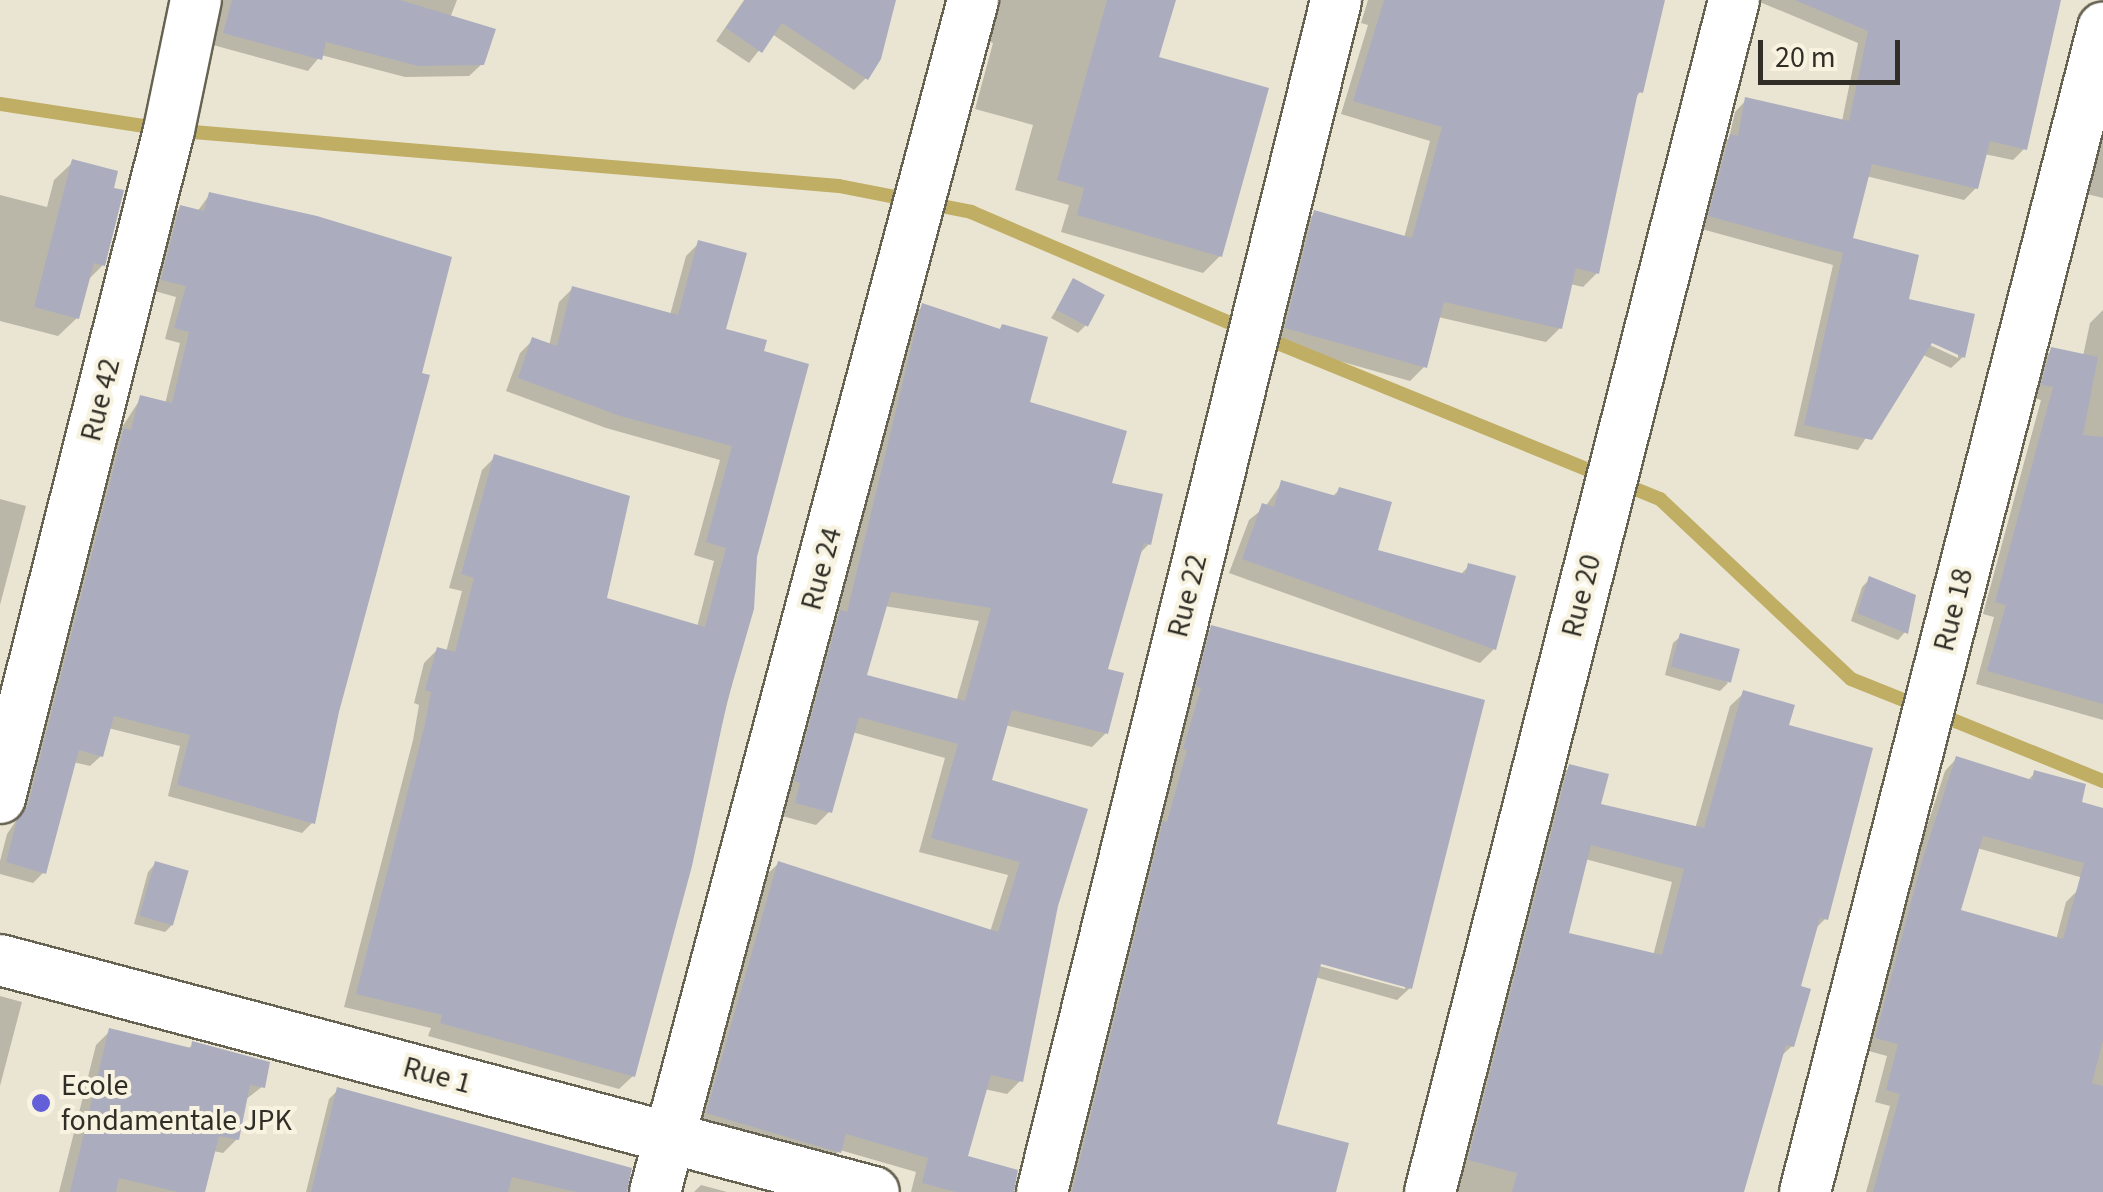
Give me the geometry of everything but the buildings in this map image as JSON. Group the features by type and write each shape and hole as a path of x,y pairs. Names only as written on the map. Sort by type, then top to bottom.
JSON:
{"street":[{"name":"Rue 42","path":"0,798 168,130 196,0"},
{"name":"Rue 24","path":"655,1192 973,0"},
{"name":"Rue 22","path":"1042,1192 1336,0"},
{"name":"Rue 20","path":"1430,1192 1734,0"},
{"name":"Rue 18","path":"1804,1192 2103,28"},
{"name":"Rue 1","path":"0,960 874,1192"}],"waterway":[{"path":"0,104 169,130 839,186 971,212 1253,333 1660,499 1851,679 1918,706"},
{"path":"1938,714 2103,781"}],"place":[{"name":"Ecole fondamentale JPK","path":"41,1103"}]}
